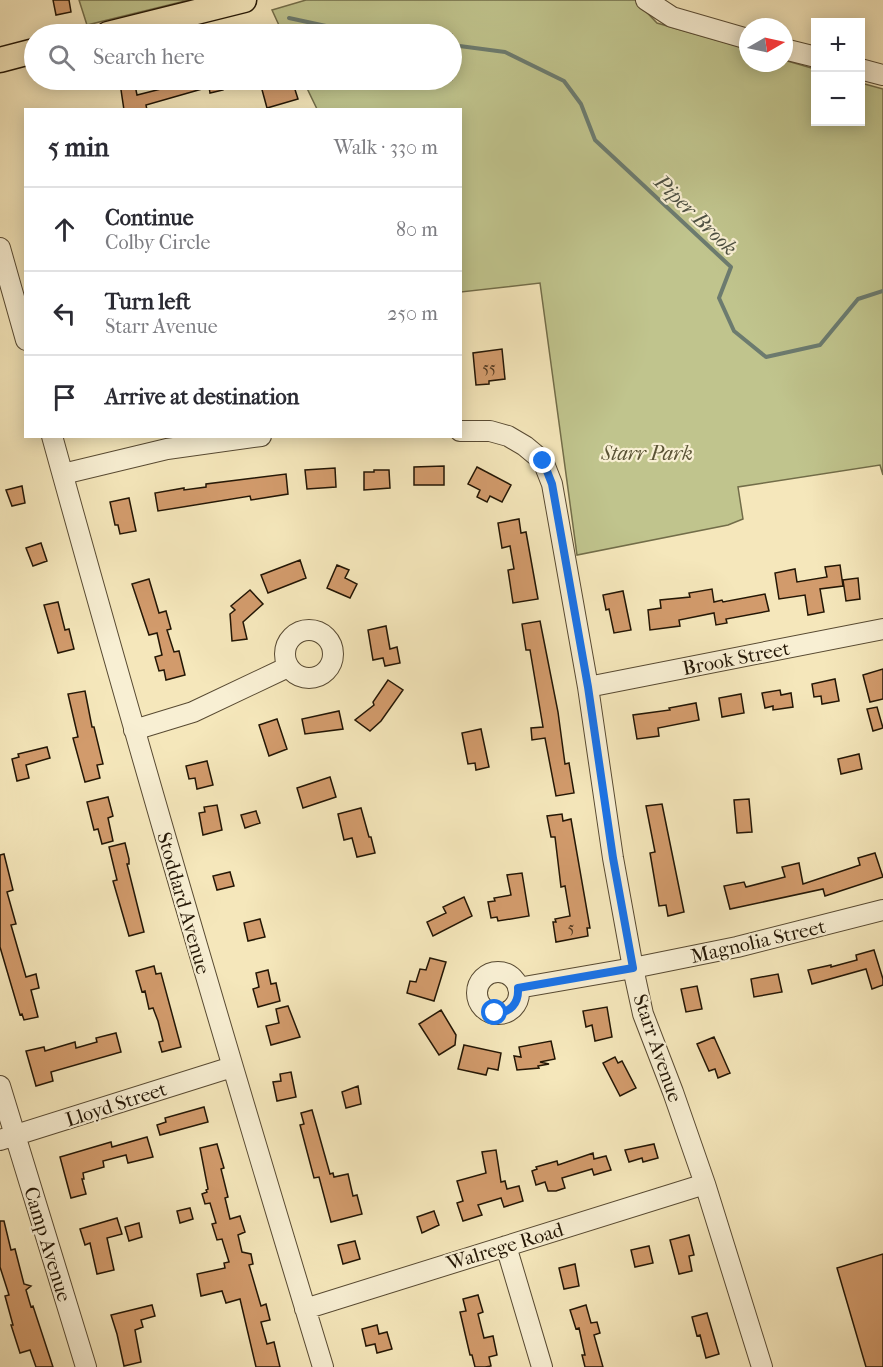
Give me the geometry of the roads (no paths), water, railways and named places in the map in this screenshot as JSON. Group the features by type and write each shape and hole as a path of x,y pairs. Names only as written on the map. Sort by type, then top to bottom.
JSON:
{"main road":[{"path":"148,24 244,0"},
{"path":"0,60 24,54"}],"street":[{"path":"646,0 672,17 739,36"},
{"path":"793,51 811,56"},
{"path":"865,70 883,75"},
{"path":"0,248 24,333"},
{"name":"Starr Avenue","path":"462,430 490,431 508,436 525,446 543,461 552,484 588,687 613,858 643,1014 705,1184 762,1367"},
{"name":"Stoddard Avenue","path":"53,438 232,1067 323,1367"},
{"path":"63,474 167,449 247,438"},
{"name":"Brook Street","path":"588,687 883,629"},
{"path":"134,730 193,712 288,667"},
{"name":"Magnolia Street","path":"518,988 737,947 883,910"},
{"name":"Lloyd Street","path":"7,1138 232,1067"},
{"name":"Camp Avenue","path":"0,1086 7,1138 86,1367"},
{"name":"Walrege Road","path":"305,1309 705,1184"},
{"path":"506,1246 542,1367"}],"waterway":[{"name":"Piper Brook","path":"289,18 317,24"},
{"name":"Piper Brook","path":"462,46 505,52 564,81 581,104 595,140 731,267 719,298 734,331 766,357 820,345 858,299 883,291"}],"park label":[{"name":"Starr Park","path":"647,453"}]}
